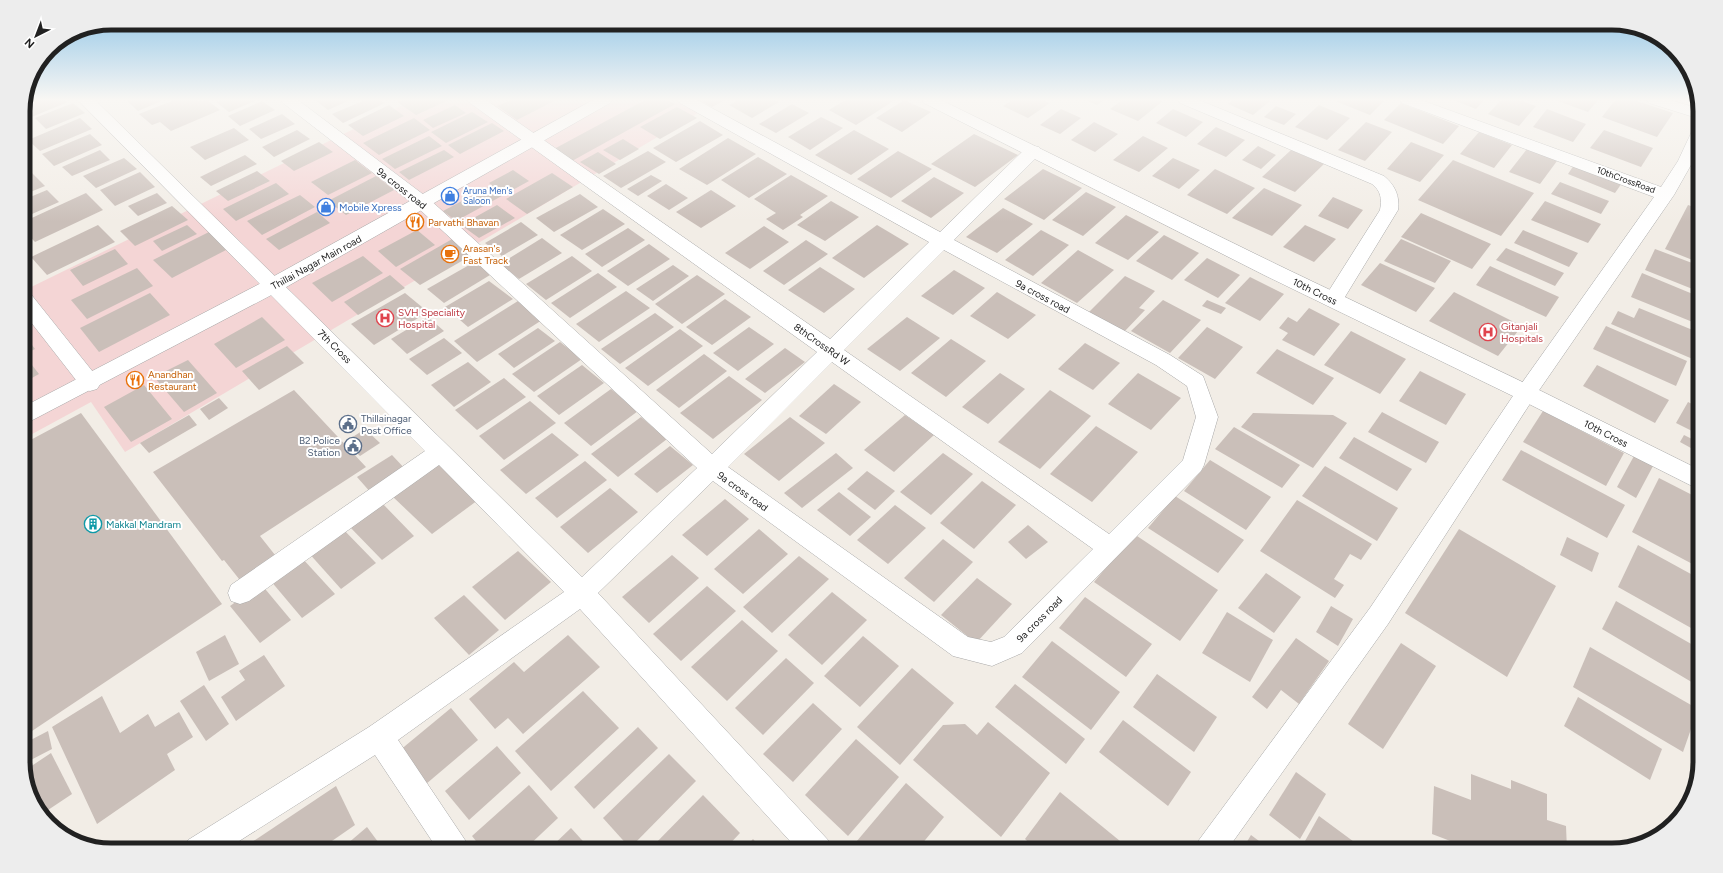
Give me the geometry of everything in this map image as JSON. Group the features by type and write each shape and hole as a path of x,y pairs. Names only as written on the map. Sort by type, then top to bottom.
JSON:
{"street":[{"name":"7th Cross","path":"127,141 582,593 812,843"},
{"name":"9a cross road","path":"342,141 422,202 712,468 962,648 992,654 1013,645 1193,465 1208,417 1196,382 1163,360 941,241 760,141"},
{"name":"Thillai Nagar Main road","path":"30,413 274,285 531,141"},
{"name":"8thCrossRd W","path":"536,141 1110,548"},
{"name":"10th Cross","path":"1012,141 1333,300 1526,393 1693,477"},
{"path":"1284,141 1378,180 1385,185 1389,192 1391,201 1389,210 1333,300"},
{"name":"10thCrossRoad","path":"1518,141 1665,195"},
{"path":"1214,843 1379,616 1526,393 1665,195 1686,161 1693,146"},
{"path":"209,843 379,738 582,593 712,468 1033,151"},
{"path":"30,307 90,382"},
{"path":"240,593 441,452"},
{"path":"379,738 450,843"}],"shaded area":[{"path":"330,141 651,141 125,452 91,402 30,435 30,288"}],"building":[{"path":"30,141 64,141 40,151"},
{"path":"74,141 97,141 102,145 54,166 42,154"},
{"path":"204,141 247,141 205,160 190,147"},
{"path":"275,141 307,141 274,157 262,147"},
{"path":"368,141 408,141 379,155 363,143"},
{"path":"419,141 435,141 442,146 395,169 382,159"},
{"path":"457,141 485,141 460,154 448,145"},
{"path":"569,141 609,141 572,161 554,149"},
{"path":"620,141 626,141 639,149 620,160 603,150"},
{"path":"666,141 713,141 676,162 653,148"},
{"path":"724,141 733,141 756,154 707,185 679,169"},
{"path":"794,141 824,141 810,150"},
{"path":"837,141 874,141 889,149 851,175 815,155"},
{"path":"964,141 988,141 1018,155 975,187 931,164"},
{"path":"1072,141 1109,141 1095,152"},
{"path":"1137,141 1153,141 1168,148 1139,172 1113,160"},
{"path":"1201,141 1244,141 1226,157 1197,144"},
{"path":"1347,141 1384,141 1365,161 1338,150"},
{"path":"1435,141 1446,141 1443,144"},
{"path":"1471,141 1501,141 1512,145 1494,168 1460,154"},
{"path":"1596,141 1633,141 1653,148 1641,167 1590,148"},
{"path":"319,142 333,152 294,171 281,161"},
{"path":"1411,142 1444,155 1420,182 1387,169"},
{"path":"1258,146 1276,155 1261,169 1242,160"},
{"path":"1527,149 1557,161 1540,184 1509,172"},
{"path":"100,150 110,160 72,176 62,167"},
{"path":"444,150 454,157 409,180 399,172"},
{"path":"1291,150 1324,164 1295,192 1262,177"},
{"path":"648,151 666,162 621,188 603,176"},
{"path":"898,151 932,169 891,198 857,179"},
{"path":"598,152 616,164 599,174 580,162"},
{"path":"245,155 257,164 211,186 200,177"},
{"path":"758,157 787,174 749,198 721,180"},
{"path":"124,158 137,169 96,188 83,176"},
{"path":"1173,158 1200,170 1179,189 1152,176"},
{"path":"355,160 372,173 328,195 311,182"},
{"path":"1453,160 1534,193 1501,236 1418,200"},
{"path":"1574,165 1622,183 1615,193 1568,174"},
{"path":"1043,169 1082,188 1044,220 1004,199"},
{"path":"1215,169 1255,188 1227,214 1187,195"},
{"path":"513,170 529,181 456,221 443,211 492,185 489,183"},
{"path":"257,171 270,181 228,201 216,191"},
{"path":"31,172 45,186 30,192"},
{"path":"140,172 155,187 115,206 100,190"},
{"path":"552,173 573,187 527,214 506,199"},
{"path":"651,175 662,181 638,196 627,189"},
{"path":"791,175 828,196 800,215 803,217 783,230 766,219 776,213 754,199"},
{"path":"376,176 394,190 346,215 328,201"},
{"path":"934,177 964,193 931,218 901,201"},
{"path":"1560,182 1609,201 1601,214 1551,194"},
{"path":"276,183 289,194 236,221 223,209"},
{"path":"666,184 688,198 669,210 647,196"},
{"path":"1264,188 1302,205 1272,236 1232,218"},
{"path":"47,190 59,202 30,215 30,197"},
{"path":"711,190 736,206 701,228 676,212"},
{"path":"1086,192 1116,207 1083,236 1052,220"},
{"path":"86,193 103,210 35,242 30,237 30,219"},
{"path":"157,193 167,203 138,216 128,206"},
{"path":"580,194 598,207 554,232 536,218"},
{"path":"300,195 315,207 262,235 247,221"},
{"path":"1333,197 1363,210 1348,229 1318,216"},
{"path":"831,201 859,217 825,241 797,225"},
{"path":"1545,201 1601,224 1588,243 1531,220"},
{"path":"497,205 515,218 479,238 461,225"},
{"path":"1688,205 1693,207 1693,260 1665,249"},
{"path":"172,206 188,220 135,246 120,231"},
{"path":"1003,208 1033,224 997,253 966,237"},
{"path":"603,209 625,224 582,250 560,235"},
{"path":"317,212 330,223 279,250 266,239"},
{"path":"1421,213 1491,244 1472,269 1401,237"},
{"path":"1126,215 1159,232 1128,260 1095,243"},
{"path":"521,222 538,235 502,256 485,243"},
{"path":"98,225 115,242 47,275 31,257"},
{"path":"187,225 197,234 162,251 153,241"},
{"path":"877,225 909,244 864,278 832,258"},
{"path":"1305,225 1336,239 1314,262 1283,247"},
{"path":"764,226 789,242 750,269 725,253"},
{"path":"628,228 645,240 602,267 585,254"},
{"path":"417,230 435,245 396,267 378,251"},
{"path":"1041,230 1069,245 1033,276 1005,260"},
{"path":"1523,230 1578,253 1569,267 1514,243"},
{"path":"209,232 228,249 172,278 153,260"},
{"path":"1164,235 1199,253 1172,280 1136,261"},
{"path":"454,238 474,254 420,285 400,269"},
{"path":"542,238 562,253 519,279 500,264"},
{"path":"1401,239 1451,261 1435,283 1384,261"},
{"path":"806,240 828,254 784,285 763,271"},
{"path":"649,244 670,259 628,286 607,271"},
{"path":"1506,248 1564,273 1555,286 1496,260"},
{"path":"115,249 128,264 83,286 70,270"},
{"path":"1655,249 1693,263 1693,289 1645,270"},
{"path":"1078,250 1114,270 1077,303 1041,283"},
{"path":"363,256 383,273 332,302 312,283"},
{"path":"572,256 592,271 546,300 526,284"},
{"path":"1207,258 1240,275 1218,298 1184,280"},
{"path":"478,260 495,272 444,303 427,289"},
{"path":"1380,263 1435,288 1416,312 1361,285"},
{"path":"673,265 689,276 653,301 636,289"},
{"path":"1490,266 1559,297 1546,317 1476,285"},
{"path":"820,267 855,289 824,313 788,290"},
{"path":"137,268 153,286 87,319 71,300"},
{"path":"954,270 985,288 953,315 921,296"},
{"path":"598,273 617,287 570,318 551,303"},
{"path":"1642,273 1693,294 1693,322 1631,297"},
{"path":"390,275 405,288 358,315 344,302"},
{"path":"697,275 725,294 682,324 655,304"},
{"path":"1125,276 1155,291 1139,308 1145,310 1124,332 1088,313"},
{"path":"1250,277 1284,294 1260,321 1225,303"},
{"path":"489,281 513,299 468,327 445,307"},
{"path":"626,291 650,308 599,342 576,324"},
{"path":"997,292 1036,315 1008,339 970,316"},
{"path":"1454,292 1522,326 1498,356 1429,321"},
{"path":"150,293 170,315 99,352 80,328"},
{"path":"405,293 428,312 374,345 351,324"},
{"path":"725,299 751,317 712,345 686,327"},
{"path":"1163,300 1201,320 1170,353 1131,331"},
{"path":"1207,300 1226,308 1221,314 1202,306"},
{"path":"518,301 542,320 477,362 454,341"},
{"path":"1309,308 1340,324 1314,356 1282,340 1288,333 1279,328 1288,317 1297,322"},
{"path":"1639,308 1693,330 1693,359 1611,324 1618,311 1634,318"},
{"path":"655,313 674,327 620,364 601,349"},
{"path":"262,317 285,340 236,368 214,344"},
{"path":"428,317 444,331 407,354 391,339"},
{"path":"907,317 940,338 900,371 867,349"},
{"path":"1606,326 1687,361 1676,386 1593,349"},
{"path":"749,327 774,344 738,371 713,353"},
{"path":"1207,327 1243,347 1215,379 1178,358"},
{"path":"538,328 555,341 514,368 498,354"},
{"path":"680,329 703,346 648,386 625,368"},
{"path":"1351,331 1406,359 1380,394 1324,365"},
{"path":"444,338 462,353 427,375 409,359"},
{"path":"951,339 986,361 946,397 911,373"},
{"path":"30,342 35,349 30,352"},
{"path":"560,342 582,359 534,392 512,374"},
{"path":"1085,343 1120,363 1093,390 1058,369"},
{"path":"287,346 304,363 259,390 242,371"},
{"path":"785,348 805,362 765,393 745,379"},
{"path":"1277,349 1334,378 1313,405 1256,373"},
{"path":"704,354 727,371 679,408 656,390"},
{"path":"188,360 217,393 184,412 154,377"},
{"path":"468,362 491,382 454,407 431,385"},
{"path":"30,363 39,374 30,379"},
{"path":"582,365 604,383 559,415 537,396"},
{"path":"1597,365 1669,400 1655,423 1583,386"},
{"path":"1420,371 1466,394 1446,425 1399,401"},
{"path":"1000,373 1025,389 988,424 962,407"},
{"path":"1138,373 1181,398 1151,430 1108,404"},
{"path":"729,376 762,400 713,439 680,413"},
{"path":"504,378 526,397 477,430 455,410"},
{"path":"834,384 861,402 826,434 799,416"},
{"path":"144,385 172,419 131,442 104,407"},
{"path":"611,389 638,411 591,446 564,423"},
{"path":"294,390 366,467 260,536 279,560 243,584 224,560 222,561 153,472"},
{"path":"1050,390 1091,416 1040,469 998,442"},
{"path":"219,398 228,408 209,420 200,409"},
{"path":"530,401 556,423 504,460 479,436"},
{"path":"1688,402 1693,404 1692,431 1676,423"},
{"path":"1543,411 1624,453 1606,486 1523,442"},
{"path":"1382,412 1439,442 1426,463 1368,432"},
{"name":"Makkal Mandram","path":"81,413 222,604 30,732 30,440"},
{"path":"1253,413 1333,415 1347,423 1313,468 1241,427"},
{"path":"189,415 197,425 149,453 140,443"},
{"path":"905,415 934,435 894,472 864,450"},
{"path":"641,417 667,439 618,477 591,454"},
{"path":"790,417 825,443 779,481 744,454"},
{"path":"1096,426 1138,452 1092,502 1050,474"},
{"path":"1234,427 1300,465 1282,488 1215,449"},
{"path":"365,429 380,443 360,456 345,442"},
{"path":"552,433 579,455 526,494 500,470"},
{"path":"1684,435 1693,440 1693,449 1680,442"},
{"path":"1354,437 1412,469 1397,491 1339,458"},
{"path":"670,446 693,465 657,493 634,474"},
{"path":"1521,450 1625,505 1607,538 1502,480"},
{"path":"836,453 853,468 802,508 784,493"},
{"path":"943,453 973,474 931,515 900,492"},
{"path":"392,455 407,471 372,494 357,477"},
{"path":"1634,456 1653,466 1636,498 1617,487"},
{"path":"1210,460 1271,497 1246,530 1184,491"},
{"path":"585,461 607,480 557,518 535,498"},
{"path":"437,462 478,500 432,534 391,495"},
{"path":"1325,466 1398,508 1377,541 1302,496"},
{"path":"867,471 895,491 875,510 847,489"},
{"path":"1659,478 1693,495 1693,564 1632,532"},
{"path":"982,481 1016,505 974,549 940,523"},
{"path":"610,488 638,512 588,553 560,527"},
{"path":"839,492 871,517 850,536 817,510"},
{"path":"1175,496 1244,540 1218,573 1148,528"},
{"path":"725,499 749,519 707,556 682,535"},
{"path":"1297,500 1372,544 1361,560 1350,554 1334,579 1344,585 1335,598 1260,551"},
{"path":"381,502 414,536 382,560 348,525"},
{"path":"895,505 926,528 888,564 857,540"},
{"path":"1028,525 1048,542 1026,559 1008,542"},
{"path":"341,527 376,563 341,589 307,551"},
{"path":"759,529 788,554 743,594 714,569"},
{"path":"1459,529 1556,586 1507,677 1405,613"},
{"path":"1134,534 1218,590 1180,641 1094,582"},
{"path":"1567,537 1599,553 1592,572 1560,555"},
{"path":"943,539 973,562 934,602 904,578"},
{"path":"1638,545 1693,575 1693,629 1618,587"},
{"path":"518,551 551,582 505,620 472,587"},
{"path":"672,555 699,578 649,623 622,597"},
{"path":"799,556 829,579 772,633 743,607"},
{"path":"302,558 335,594 302,618 270,580"},
{"path":"1266,573 1301,597 1274,633 1238,608"},
{"path":"977,578 1012,604 976,643 941,615"},
{"path":"261,584 291,620 260,643 230,606"},
{"path":"707,586 736,611 681,661 653,634"},
{"path":"832,592 867,620 822,665 788,635"},
{"path":"464,595 499,630 469,655 434,618"},
{"path":"1085,597 1152,644 1126,677 1059,628"},
{"path":"1616,601 1693,645 1693,683 1602,629"},
{"path":"1331,606 1353,619 1338,646 1316,632"},
{"path":"1227,612 1273,640 1250,682 1202,653"},
{"path":"742,620 778,651 727,701 691,667"},
{"path":"225,635 239,664 209,681 196,652"},
{"path":"568,635 600,667 523,734 508,718 495,729 469,699 514,662 524,672"},
{"path":"863,636 899,666 860,707 824,676"},
{"path":"1296,638 1329,661 1299,704 1281,690 1267,709 1252,697"},
{"path":"1052,641 1120,692 1091,730 1022,677"},
{"path":"1401,643 1436,666 1383,749 1348,724"},
{"path":"1590,647 1693,706 1693,723 1683,752 1573,687"},
{"path":"264,655 285,686 236,721 221,697 245,680 239,671"},
{"path":"786,658 814,683 763,735 735,708"},
{"path":"912,668 954,703 900,765 857,727"},
{"path":"1157,674 1217,717 1194,752 1133,707"},
{"path":"1015,684 1085,739 1066,764 995,707"},
{"path":"204,685 229,724 206,741 180,701"},
{"path":"583,691 619,728 551,791 515,751"},
{"path":"102,696 120,733 148,714 155,727 179,712 193,737 167,754 175,770 97,824 52,727"},
{"path":"1578,697 1662,749 1650,780 1564,726"},
{"path":"813,703 842,729 793,782 763,754"},
{"path":"451,708 478,740 426,784 399,751"},
{"path":"1123,720 1191,772 1168,806 1099,752"},
{"path":"988,722 1050,773 1001,837 913,760 943,725 965,724 977,735"},
{"path":"638,727 658,748 594,809 574,787"},
{"path":"48,731 52,749 30,760 30,740"},
{"path":"856,739 899,777 848,836 805,795"},
{"path":"497,746 521,773 469,820 445,791"},
{"path":"51,753 72,794 47,811 38,798 34,788 30,767"},
{"path":"669,754 696,781 635,843 626,843 603,818"},
{"path":"1296,772 1326,794 1300,839 1269,815"},
{"path":"1471,774 1511,789 1511,780 1547,794 1547,820 1566,826 1567,843 1456,843 1432,834 1434,786 1471,800"},
{"path":"906,783 944,817 923,843 855,843"},
{"path":"529,785 558,818 531,843 478,843 472,836"},
{"path":"336,786 355,825 329,843 250,843"},
{"path":"1060,792 1122,843 1029,843 1025,839"},
{"path":"703,795 740,833 731,843 656,843"},
{"path":"1319,816 1356,843 1304,843"},
{"path":"367,827 379,843 348,843"},
{"path":"571,828 585,843 555,843"},
{"path":"1251,835 1262,843 1246,843"},
{"path":"753,839 757,843 749,843"}],"place":[{"name":"Aruna Men's Saloon","path":"450,196"},
{"name":"Mobile Xpress","path":"326,207"},
{"name":"Parvathi Bhavan","path":"415,222"},
{"name":"Arasan's Fast Track","path":"450,254"},
{"name":"SVH Speciality Hospital","path":"385,318"},
{"name":"Gitanjali Hospitals","path":"1488,332"},
{"name":"Anandhan Restaurant","path":"135,380"},
{"name":"Thillainagar Post Office","path":"348,424"},
{"name":"B2 Police Station","path":"353,446"},
{"name":"Makkal Mandram","path":"93,524"}]}
